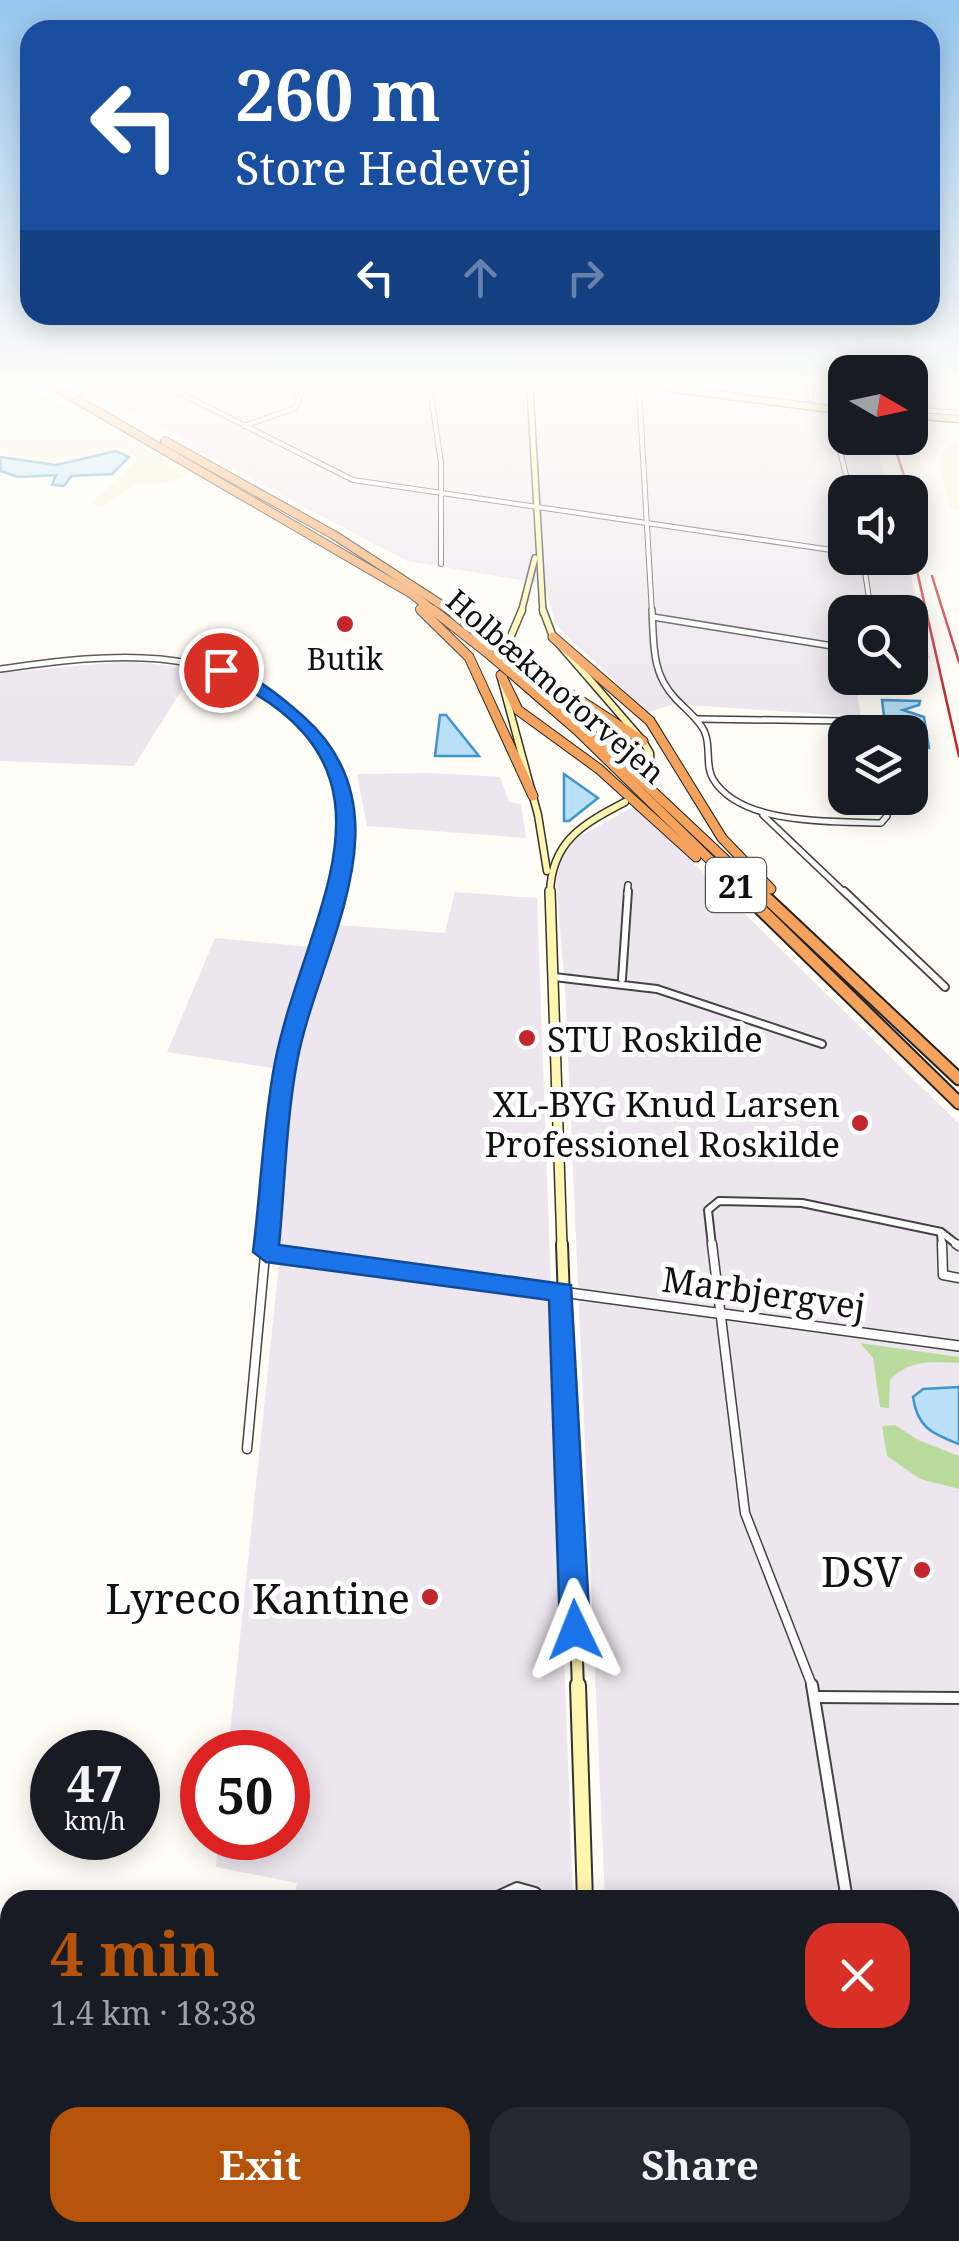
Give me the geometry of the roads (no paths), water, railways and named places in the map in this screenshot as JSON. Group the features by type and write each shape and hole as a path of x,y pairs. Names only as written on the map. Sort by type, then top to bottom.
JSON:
{"highway":[{"name":"Holbækmotorvejen","path":"239,493 412,594 489,654 505,673 577,730 959,1103"},
{"name":"Holbækmotorvejen","path":"255,493 400,575 512,654 959,1079"},
{"path":"366,566 449,633 470,657 533,796"},
{"path":"553,636 650,721 722,838 808,935"},
{"path":"512,654 643,742"},
{"path":"505,673 518,710 598,769 784,932"}],"main road":[{"path":"534,493 543,618 553,636 643,742 650,753 651,772"},
{"path":"536,545 527,599 502,657 550,889"},
{"path":"585,1890 550,889 551,866 560,844 579,827 625,802"}],"street":[{"path":"435,493 828,549"},
{"path":"646,493 659,678 697,719 709,747 713,780 763,815 945,987"},
{"path":"441,564 443,494"},
{"path":"653,617 828,645"},
{"path":"0,669 118,656 172,660 221,670 260,687 289,708 322,744 337,774 347,810 346,856 286,1060 246,1449"},
{"path":"697,719 828,720"},
{"path":"763,815 881,823 887,815"},
{"path":"622,979 628,885"},
{"path":"554,977 622,979 822,1044"},
{"path":"846,1890 817,1697 746,1513 708,1210 719,1200 776,1201 941,1232 959,1246"},
{"path":"941,1232 943,1275 959,1278"},
{"path":"266,1252 562,1292"},
{"name":"Marbjergvej","path":"562,1292 959,1346"},
{"path":"817,1697 959,1698"}],"water":[{"path":"882,700 920,701 919,705 903,710 918,715 884,715"},
{"path":"440,715 446,715 479,756 435,756"},
{"path":"564,774 598,798 569,821 564,821"},
{"path":"959,1387 959,1444 927,1428 918,1416 913,1397 923,1389"}],"railway":[{"path":"918,575 959,756"},
{"path":"932,576 959,662"}],"place":[{"name":"Butik","path":"345,624"},
{"name":"STU Roskilde","path":"527,1038"},
{"name":"XL-BYG Knud Larsen Professionel Roskilde","path":"860,1123"},
{"name":"DSV","path":"922,1570"},
{"name":"Lyreco Kantine","path":"430,1597"}]}
